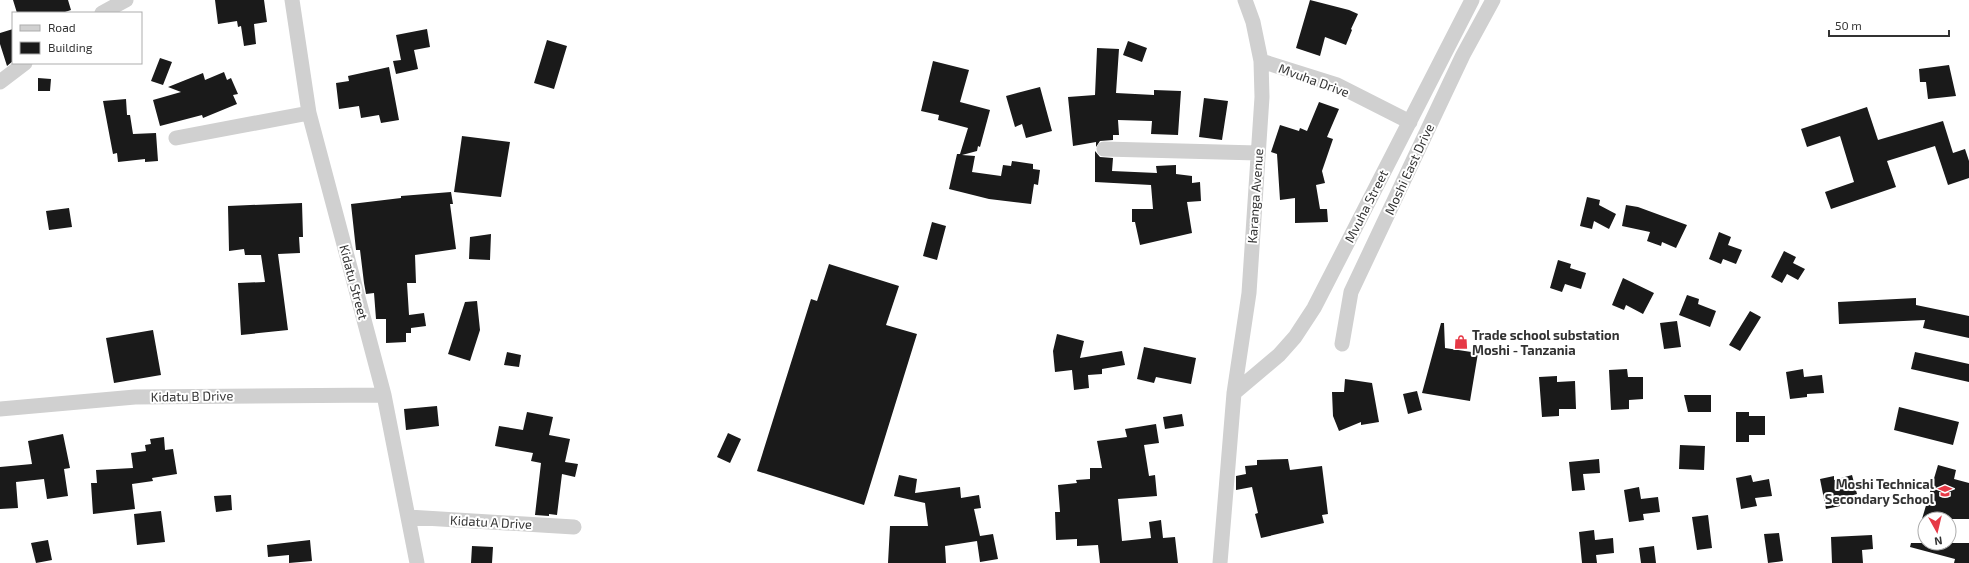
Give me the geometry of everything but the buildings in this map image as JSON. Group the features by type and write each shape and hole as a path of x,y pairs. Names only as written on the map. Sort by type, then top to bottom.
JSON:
{"street":[{"name":"Kidatu Street","path":"292,0 309,113 384,395 417,563"},
{"name":"Karanga Avenue","path":"1220,563 1234,393 1249,292 1262,97 1261,61 1253,22 1245,0"},
{"name":"Mvuha Street","path":"1234,393 1279,355 1295,337 1314,308 1472,0"},
{"name":"Moshi East Drive","path":"1342,344 1351,292 1456,68 1493,0"},
{"path":"103,12 118,1"},
{"name":"Mvuha Drive","path":"1261,61 1337,85 1410,122"},
{"path":"0,82 24,64"},
{"path":"176,138 309,113"},
{"path":"1104,149 1258,153"},
{"name":"Kidatu B Drive","path":"0,409 135,397 384,395"},
{"name":"Kidatu A Drive","path":"408,517 574,527"}],"place":[{"name":"Trade school substation Moshi - Tanzania","path":"1461,342"},
{"name":"Moshi Technical Secondary School","path":"1945,491"}]}
